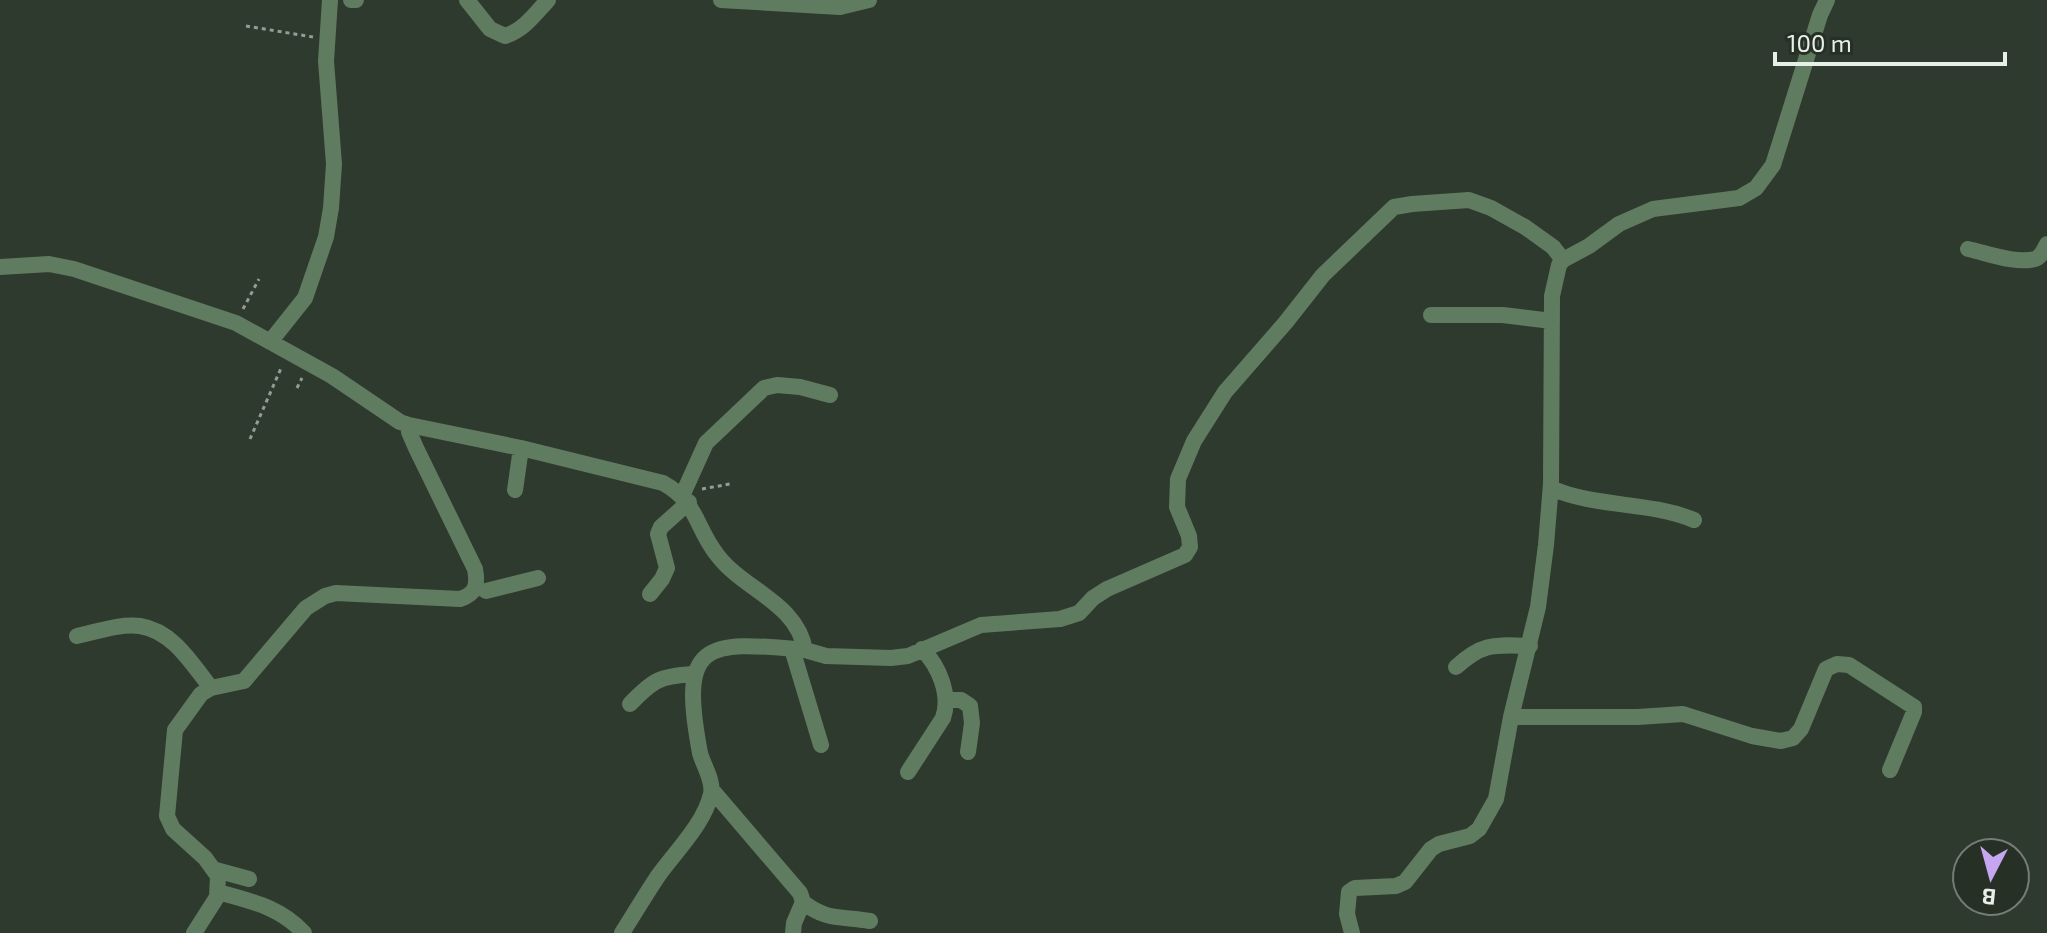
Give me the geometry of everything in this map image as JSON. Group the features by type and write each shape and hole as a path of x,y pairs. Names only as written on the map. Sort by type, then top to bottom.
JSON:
{"street":[{"path":"270,342 305,298 326,237 334,164 326,61 330,0"},
{"path":"467,0 490,29 505,36 525,25 548,0"},
{"path":"721,0 840,7 869,0"},
{"path":"1352,933 1347,914 1349,892 1355,888 1396,886 1405,882 1431,849 1470,836 1479,829 1496,799 1511,717 1538,607 1551,488 1555,275 1563,260 1619,224 1653,209 1739,198 1756,188 1773,165 1827,0"},
{"path":"870,921 827,917 803,902 800,893 712,790 701,755 693,674 706,655 733,645 798,650 826,656 908,656 981,625 1060,619 1079,613 1107,589 1185,555 1190,547 1189,536 1177,507 1178,479 1194,441 1225,392 1323,275 1394,207 1469,200 1525,227 1553,247 1563,260"},
{"path":"1968,249 2016,259 2036,258 2047,244"},
{"path":"0,267 49,264 74,269 236,323 332,376 400,422 663,483 686,495 718,556 780,607 799,633 798,650 821,745"},
{"path":"1431,315 1503,315 1552,321"},
{"path":"650,594 667,568 658,534 686,495 706,443 764,388 789,386 830,395"},
{"path":"409,425 409,432 486,593"},
{"path":"515,490 521,448"},
{"path":"1551,488 1578,498 1673,511 1694,520"},
{"path":"249,879 216,870 173,829 167,816 175,730 201,694 211,688 244,681 306,608 325,596 336,593 460,599 475,590 486,593 538,578"},
{"path":"77,636 130,626 142,626 158,632 178,647 211,688"},
{"path":"1456,667 1472,652 1490,645 1530,646"},
{"path":"908,772 943,718 947,700 935,666 922,649"},
{"path":"1511,717 1683,714 1752,736 1781,741 1793,738 1801,729 1826,669 1837,664 1849,665 1914,707 1890,770"},
{"path":"630,704 646,687 666,676 693,674"},
{"path":"947,700 961,700 970,706 972,723 968,752"},
{"path":"622,933 704,812 712,790"},
{"path":"194,933 218,892 216,870"},
{"path":"218,892 267,906 287,917 304,933"},
{"path":"793,933 803,902"}],"path":[{"path":"246,26 329,40"},
{"path":"236,323 259,279"},
{"path":"250,439 289,352"},
{"path":"686,495 730,484"}]}
